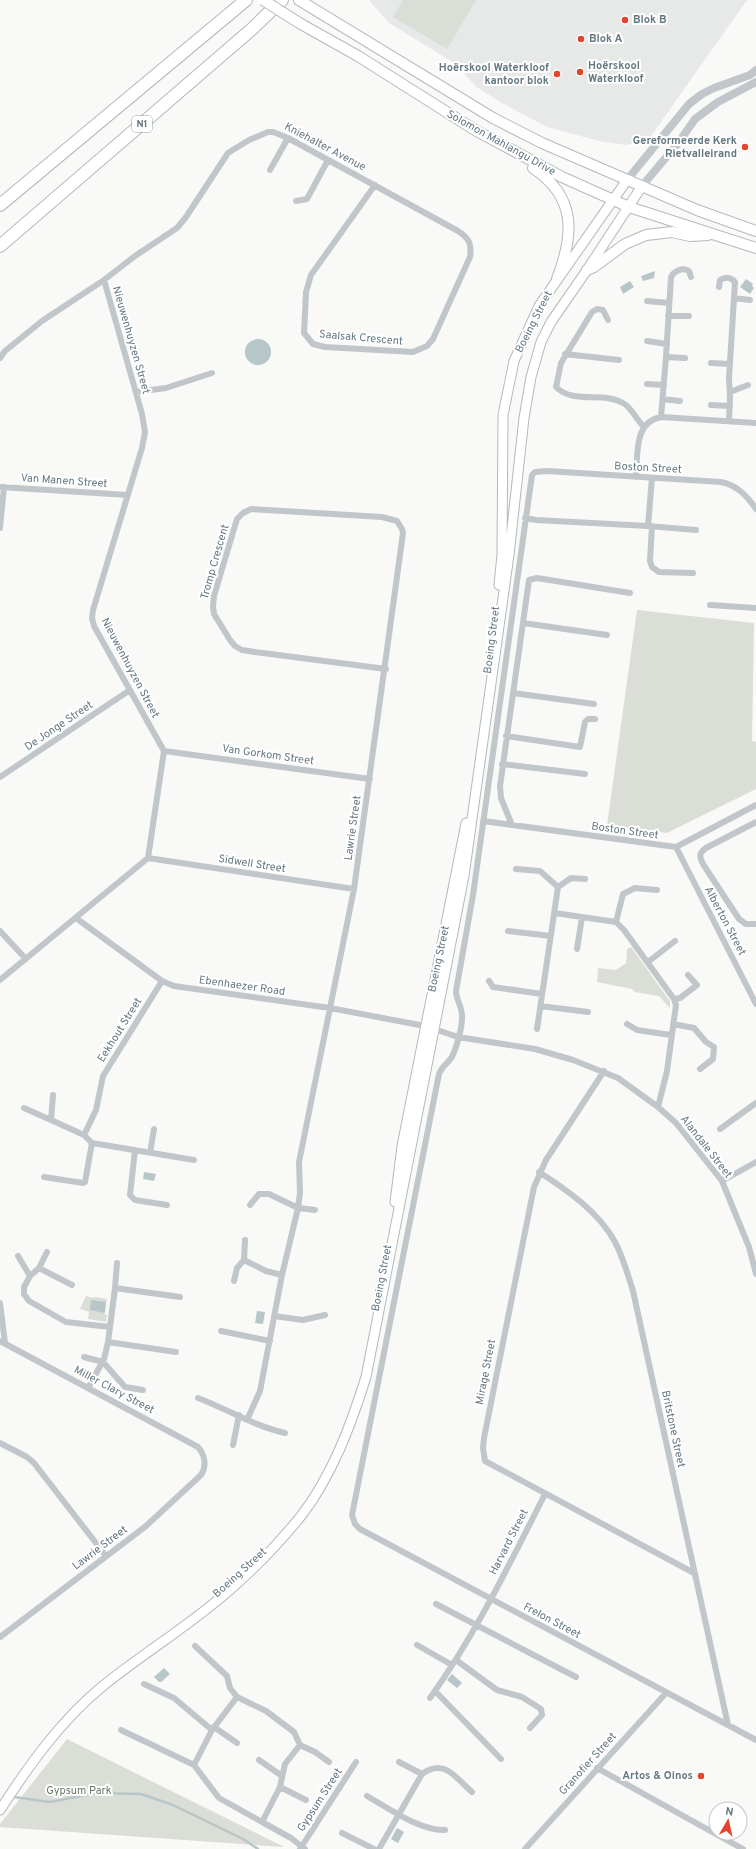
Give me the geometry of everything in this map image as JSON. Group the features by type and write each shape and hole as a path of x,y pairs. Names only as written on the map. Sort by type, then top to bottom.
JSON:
{"highway":[{"name":"N1","path":"0,205 246,0"},
{"name":"N1","path":"0,246 252,29 282,0"}],"main road":[{"name":"Solomon Mahlangu Drive","path":"263,0 301,24 358,56 475,130 562,177 629,207 756,248"},
{"name":"Solomon Mahlangu Drive","path":"299,0 493,118 542,143 697,210 756,231"},
{"path":"475,130 543,174 554,186 562,199 569,219 569,237 566,254 557,279"},
{"name":"Boeing Street","path":"0,1810 23,1776 60,1727 103,1686 231,1589 268,1554 302,1515 327,1474 350,1424 366,1377 466,824 502,555 504,408 514,361 539,306 627,180"},
{"name":"Boeing Street","path":"0,1800 48,1734 100,1684 229,1585 260,1558 292,1520 306,1500 335,1451 360,1383 376,1310 394,1211 402,1146 464,876 509,555 524,418 531,377 542,342 551,322 642,186"},
{"path":"587,270 594,267 625,244 646,235 672,232 690,236 712,234"}],"street":[{"name":"Boeing Street","path":"627,180 689,104 702,94 750,75 756,70"},
{"name":"Boeing Street","path":"642,186 679,142 695,119 718,102 756,82"},
{"name":"Kniehalter Avenue","path":"0,358 5,351 42,321 104,280 135,256 177,228 186,217 228,153 249,140 268,132 273,132 288,138 375,185 458,231 470,243"},
{"path":"270,170 288,138"},
{"path":"296,201 307,199 328,160"},
{"name":"Saalsak Crescent","path":"375,185 311,275 308,282 303,326 304,333 313,344 333,348 413,352 427,346 434,339 470,257 470,243"},
{"path":"661,417 667,344 670,280 672,274 678,270 686,269 690,272 691,277"},
{"path":"719,287 722,279 727,278 734,280 729,421"},
{"name":"Nieuwenhuyzen Street","path":"104,280 136,392 144,424 145,440 92,618 94,626 164,751"},
{"path":"734,298 750,300"},
{"path":"647,301 669,303"},
{"path":"608,320 603,310 594,310 565,354 561,363 556,384 558,389 577,397 619,401 630,408 643,426"},
{"path":"668,316 689,316"},
{"path":"647,341 667,344"},
{"path":"565,354 619,360"},
{"path":"666,357 685,358"},
{"path":"711,363 730,364"},
{"path":"136,392 166,388 212,373"},
{"path":"647,384 664,385"},
{"path":"730,392 748,385"},
{"path":"663,399 680,401"},
{"path":"711,406 730,406"},
{"path":"636,477 639,438 643,426 651,420 661,417 756,423"},
{"name":"Boston Street","path":"531,478 535,472 543,471 728,484 743,493 756,509"},
{"name":"Boeing Street","path":"352,1508 439,1074 442,1067 452,1056 462,1026 462,1013 456,997 456,991 473,895 531,478"},
{"path":"652,478 650,526 650,561 652,567 659,572 693,573"},
{"path":"0,528 2,487"},
{"name":"Van Manen Street","path":"2,487 128,495"},
{"name":"Tromp Crescent","path":"357,515 251,509 243,513 237,519 212,606 218,621 230,640 242,650 386,669"},
{"name":"Lawrie Street","path":"247,1420 260,1391 282,1275 298,1208 300,1193 299,1162 354,890 386,669 402,529 397,521 391,519 357,515"},
{"path":"525,518 536,520 696,530"},
{"path":"512,825 500,794 502,764 528,583 532,578 630,593"},
{"path":"710,605 756,608"},
{"path":"523,623 607,634"},
{"name":"De Jonge Street","path":"0,778 130,690"},
{"path":"513,692 594,704"},
{"path":"506,736 580,747 584,722 590,719 595,719"},
{"path":"0,980 148,858 164,751"},
{"name":"Van Gorkom Street","path":"164,751 370,779"},
{"path":"502,764 585,774"},
{"path":"676,847 756,805"},
{"name":"Boston Street","path":"483,821 676,847"},
{"path":"756,822 701,851 700,856 703,864 739,919 746,924 756,924"},
{"name":"Alberton Street","path":"676,847 756,1004"},
{"name":"Sidwell Street","path":"148,858 354,890"},
{"path":"516,869 540,872 558,887"},
{"path":"537,1029 558,887 571,878 585,879"},
{"path":"616,922 623,894 635,888 657,890"},
{"path":"555,913 616,922 624,930 674,999 676,1005 666,1071 658,1107"},
{"path":"577,949 582,917"},
{"name":"Ebenhaezer Road","path":"76,918 162,981 180,987 330,1008 429,1027"},
{"path":"0,930 26,959"},
{"path":"508,931 551,936"},
{"path":"648,962 675,941"},
{"path":"674,999 680,998 697,985 688,975"},
{"name":"Eekhout Street","path":"84,1135 96,1110 102,1076 162,981"},
{"path":"489,981 493,987 542,994"},
{"path":"541,1006 588,1012"},
{"path":"627,1024 637,1030 671,1036"},
{"path":"673,1024 694,1028 706,1042 714,1047 713,1059 700,1069"},
{"name":"Alandale Street","path":"429,1027 458,1036 535,1049 604,1071 629,1084 658,1107 686,1134 722,1181 749,1247 756,1274"},
{"name":"Mirage Street","path":"604,1071 539,1172 528,1208 483,1448 485,1461 694,1573"},
{"path":"51,1120 53,1095"},
{"path":"720,1130 756,1103"},
{"path":"24,1108 84,1135 92,1142 194,1160"},
{"path":"150,1153 154,1129"},
{"path":"44,1177 83,1183 85,1182 92,1142"},
{"path":"135,1150 130,1195 135,1200 167,1205"},
{"path":"722,1181 756,1162"},
{"name":"Britstone Street","path":"539,1172 565,1189 596,1217 610,1235 621,1255 633,1291 728,1724"},
{"path":"250,1206 259,1194 266,1193 298,1208 315,1210"},
{"path":"234,1280 237,1268 244,1260 245,1240"},
{"path":"47,1252 39,1268 30,1276 24,1287 24,1294 29,1301 66,1322 110,1327"},
{"path":"18,1256 30,1276"},
{"path":"244,1260 266,1271 282,1275"},
{"path":"88,1388 103,1362 108,1342 117,1263"},
{"path":"39,1268 72,1285"},
{"path":"115,1288 180,1297"},
{"path":"0,1303 2,1342"},
{"path":"274,1316 303,1320 325,1316"},
{"path":"221,1331 270,1341"},
{"name":"Miller Clary Street","path":"2,1342 198,1447 204,1457 205,1469"},
{"path":"108,1342 176,1352"},
{"path":"84,1356 103,1362 125,1387 143,1390"},
{"path":"198,1398 239,1415 266,1429 285,1433"},
{"path":"233,1445 239,1415"},
{"path":"0,1443 27,1457 34,1463 106,1556"},
{"name":"Lawrie Street","path":"0,1637 146,1526 201,1475 205,1469"},
{"name":"Harvard Street","path":"430,1698 454,1663 477,1625 545,1494"},
{"name":"Frelon Street","path":"352,1508 353,1520 360,1529 756,1740"},
{"path":"436,1604 576,1677"},
{"path":"417,1645 454,1663 497,1690 522,1696 541,1709 542,1715 530,1728"},
{"path":"195,1646 227,1676 230,1688 237,1697 266,1711 294,1732 300,1745 315,1752 329,1762"},
{"path":"144,1684 174,1698 213,1729 236,1743"},
{"path":"435,1691 501,1760"},
{"name":"Granofier Street","path":"525,1849 666,1692"},
{"path":"194,1765 213,1729 237,1697"},
{"path":"121,1730 194,1765 219,1798 291,1838 302,1848"},
{"path":"262,1822 280,1787 285,1764 300,1745"},
{"path":"259,1760 282,1776"},
{"name":"Gypsum Street","path":"302,1848 356,1762"},
{"path":"399,1762 422,1774"},
{"path":"378,1849 422,1774 433,1767 447,1769 472,1792"},
{"path":"597,1768 744,1849"},
{"path":"280,1787 306,1800"},
{"path":"367,1796 418,1824 438,1830 444,1830"},
{"path":"342,1833 374,1849"}],"shaded area":[{"name":"Hoërskool Waterkloof","path":"369,0 747,0 649,139 626,145 599,141 547,127 502,103 478,88 466,76 461,67 389,23"},
{"path":"655,271 654,278 643,281 641,276"},
{"path":"746,279 753,284 752,286 754,288 750,294 740,287"},
{"path":"630,281 634,287 623,294 620,287"},
{"path":"258,339 267,343 271,352 267,361 258,365 249,361 245,352 249,343"},
{"path":"144,1172 156,1174 154,1181 143,1179"},
{"path":"91,1300 106,1302 105,1313 90,1310"},
{"path":"257,1311 265,1312 263,1324 255,1323"},
{"path":"164,1668 170,1674 159,1682 154,1677"},
{"path":"452,1674 462,1683 457,1688 447,1680"},
{"path":"397,1828 404,1832 398,1843 391,1839"}],"green space":[{"path":"403,0 476,0 447,49 393,17"},
{"path":"637,610 754,623 752,741 756,742 756,789 667,833 607,825"},
{"path":"631,947 670,1001 670,1008 659,996 635,992 632,989 597,982 598,968 616,970 626,963 627,949"},
{"path":"86,1296 107,1299 104,1314 107,1315 106,1322 88,1319 89,1312 80,1309"},
{"name":"Gypsum Park","path":"67,1739 284,1847 0,1827 0,1824"}],"waterway":[{"path":"14,1797 50,1802 96,1793 141,1794 173,1805 243,1839 258,1849"}],"place":[{"name":"Blok B","path":"625,20"},
{"name":"Blok A","path":"581,39"},
{"name":"Hoërskool Waterkloof","path":"580,72"},
{"name":"Hoërskool Waterkloof kantoor blok","path":"557,74"},
{"name":"Gereformeerde Kerk Rietvalleirand","path":"745,147"},
{"name":"Artos & Oinos","path":"701,1776"}]}
